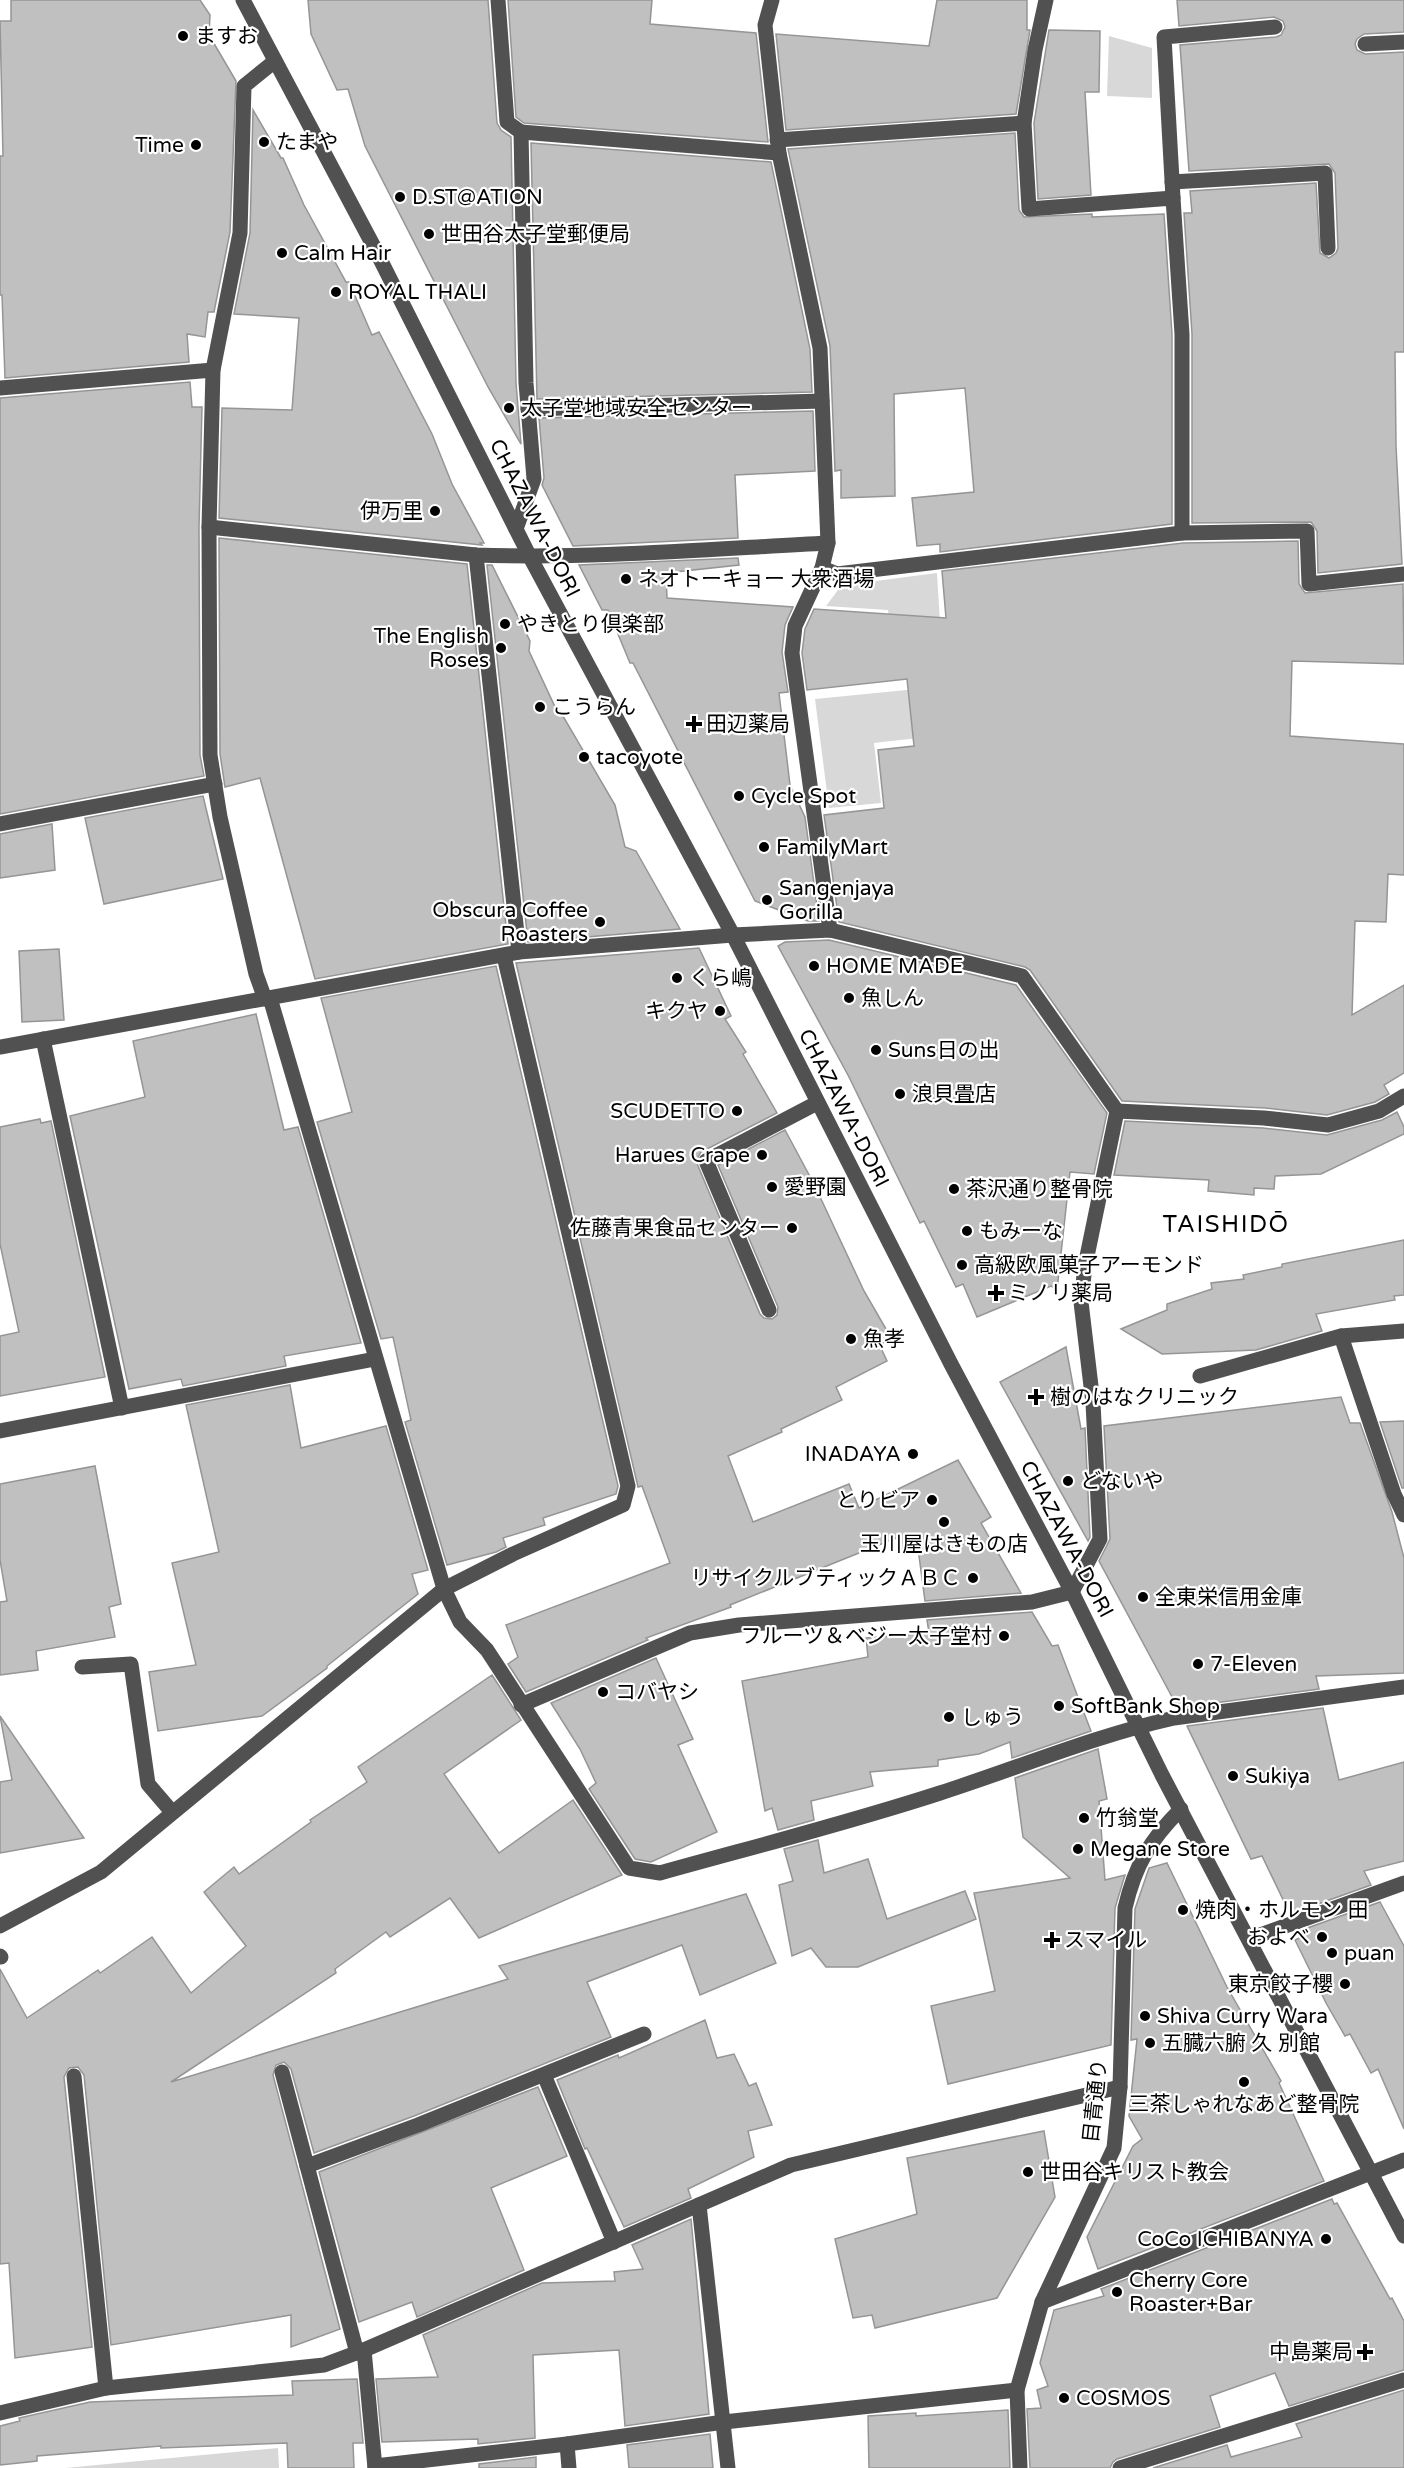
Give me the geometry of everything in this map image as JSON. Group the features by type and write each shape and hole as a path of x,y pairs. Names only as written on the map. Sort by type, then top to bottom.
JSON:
{"street":[{"name":"CHAZAWA-DORI","path":"243,0 373,245 530,557 733,935 951,1364 1072,1592 1138,1726 1404,2236"},
{"path":"498,0 507,122 521,132 778,147 1024,123"},
{"path":"772,0 765,26 778,147 820,348 828,543 822,568 795,626 792,653 830,930"},
{"path":"1046,0 1035,50 1024,123 1029,209 1173,198"},
{"path":"1182,533 1182,334 1164,37 1275,27"},
{"path":"1365,44 1404,42"},
{"path":"275,61 244,86 240,233 213,370 209,527 210,755 215,784 256,974 267,999 444,1589 460,1622 487,1650 520,1705 629,1868 660,1873 940,1793 1138,1726 1174,1718 1404,1687"},
{"path":"516,529 534,479 528,409 521,132"},
{"path":"1172,182 1325,173 1328,248"},
{"path":"0,388 213,370"},
{"path":"528,409 822,401"},
{"path":"209,527 476,555 530,557 828,543"},
{"path":"822,568 837,574 1182,533 1307,531 1309,584 1404,574"},
{"path":"0,1926 101,1872 444,1589 513,1554 623,1506 628,1486 511,954 476,555"},
{"path":"0,824 215,784"},
{"path":"0,1047 511,954 733,935 830,930 1022,976 1117,1111 1085,1266 1081,1302 1093,1403 1100,1539 1072,1592 1032,1602 738,1625 690,1634 520,1705"},
{"path":"43,1039 122,1408"},
{"path":"1117,1111 1264,1118 1328,1125 1379,1111 1404,1096"},
{"path":"768,1310 706,1161 817,1103"},
{"path":"1200,1376 1341,1336 1404,1331"},
{"path":"1341,1336 1394,1494 1404,1515"},
{"path":"0,1431 375,1359"},
{"path":"82,1667 131,1664 148,1784 172,1812"},
{"name":"目青通り","path":"1020,2468 1017,2390 1042,2302 1114,2148 1120,2087 1125,1908 1130,1887 1146,1850 1159,1831 1181,1809"},
{"path":"1250,1939 1404,1883"},
{"path":"307,2166 418,2125 644,2034"},
{"path":"282,2072 361,2351 375,2467 724,2422 1017,2390"},
{"path":"544,2075 614,2242"},
{"path":"74,2076 106,2388"},
{"path":"0,2413 106,2388 324,2365 791,2165 1120,2087"},
{"path":"1042,2302 1404,2160"},
{"path":"699,2205 728,2468"},
{"path":"1120,2468 1404,2380"},
{"path":"567,2444 569,2468"}],"shaded area":[{"path":"1109,36 1152,48 1152,98 1107,96"},
{"path":"937,573 940,623 890,626 888,610 826,606 838,590 868,582"},
{"path":"947,686 953,734 874,743 881,803 829,808 815,699"},
{"path":"278,2448 279,2468 65,2468"}],"building":[{"path":"11,0 200,0 210,15 209,35 236,81 230,232 214,312 208,312 205,337 187,334 189,362 5,378 2,295 0,295 0,156 3,156 0,21 11,21"},
{"path":"308,0 488,0 497,123 501,130 511,137 516,383 521,444 488,387 365,146 348,89 337,90 311,34"},
{"path":"508,0 652,0 650,24 756,33 768,142 524,123 516,117"},
{"path":"937,0 1027,0 1027,30 1030,30 1016,114 786,130 776,34 929,46"},
{"path":"1177,0 1404,0 1404,32 1364,34 1357,39 1355,44 1357,50 1365,54 1404,52 1404,352 1395,352 1396,446 1402,564 1318,573 1317,531 1311,522 1192,523 1192,334 1184,213 1192,213 1190,191 1316,183 1320,253 1329,258 1336,253 1338,248 1335,173 1329,164 1189,171 1180,45 1276,37 1281,35 1285,27 1283,21 1274,17 1179,26"},
{"path":"1049,30 1100,31 1099,92 1085,92 1091,195 1038,199 1034,123"},
{"path":"253,110 283,158 304,205 346,282 349,282 372,335 379,332 432,434 452,484 484,543 480,543 482,545 219,518 222,408 292,410 299,318 234,314 250,233"},
{"path":"1015,133 1019,210 1024,217 1164,214 1172,334 1172,524 940,552 940,544 917,546 912,498 974,492 965,388 894,394 895,496 841,498 841,470 835,471 830,346 788,149"},
{"path":"531,143 771,162 810,349 812,392 537,399"},
{"path":"190,382 192,407 202,407 199,527 200,755 204,776 0,814 0,398"},
{"path":"813,411 815,471 735,475 738,538 573,546 542,485 544,478 539,418"},
{"path":"219,538 467,564 508,944 315,979 260,778 225,787 220,754"},
{"path":"1298,541 1299,584 1305,593 1403,584 1404,664 1292,661 1290,736 1404,744 1404,875 1388,874 1386,922 1355,921 1352,1015 1404,985 1404,1073 1384,1085 1389,1094 1375,1102 1327,1115 1265,1108 1122,1101 1030,970 839,922 824,815 884,808 878,750 914,746 907,679 807,690 802,653 805,629 814,609 946,618 942,571 1183,543"},
{"path":"738,558 739,565 666,573 667,598 793,607 785,625 782,652 788,692 779,693 790,785 805,817 819,921 808,921 755,901 633,663 630,663 608,610 602,610 579,565"},
{"path":"487,565 492,565 530,641 529,651 557,711 560,711 615,805 625,847 636,851 680,929 528,942"},
{"path":"203,796 223,879 104,904 85,818"},
{"path":"52,824 55,870 0,878 0,834"},
{"path":"829,940 1016,985 1107,1113 1094,1174 1070,1172 1057,1290 1051,1286 977,1317 963,1284 956,1287 924,1221 920,1223 849,1077 778,946 785,942"},
{"path":"699,948 731,1016 725,1019 746,1052 743,1054 777,1113 701,1152 696,1161 760,1314 764,1318 772,1319 777,1315 778,1307 718,1165 785,1130 814,1184 864,1291 890,1336 880,1346 887,1361 836,1387 842,1400 781,1429 782,1432 728,1456 753,1522 849,1484 859,1508 958,1460 991,1517 981,1523 1021,1593 925,1601 917,1541 901,1549 896,1538 730,1605 731,1607 646,1638 648,1640 526,1692 508,1664 518,1657 506,1625 670,1563 642,1486 638,1487 516,963"},
{"path":"59,949 64,1020 22,1022 19,951"},
{"path":"496,966 618,1486 616,1494 543,1518 545,1525 503,1538 506,1547 496,1552 447,1565 405,1422 411,1420 393,1337 381,1339 317,1122 352,1112 321,998"},
{"path":"256,1014 284,1130 298,1127 361,1343 284,1356 286,1366 183,1386 181,1379 129,1389 70,1116 145,1097 133,1041"},
{"path":"1397,1112 1404,1127 1404,1134 1321,1174 1275,1176 1274,1189 1254,1188 1254,1195 1208,1191 1209,1180 1114,1175 1125,1121 1263,1128 1327,1135 1382,1120"},
{"path":"40,1119 41,1123 51,1121 105,1377 0,1396 0,1336 19,1332 0,1244 0,1127"},
{"path":"1404,1240 1404,1295 1394,1296 1395,1300 1316,1314 1322,1331 1256,1350 1162,1354 1121,1329 1167,1310 1167,1304 1212,1289 1211,1283 1244,1279 1243,1275 1282,1267 1282,1264"},
{"path":"1066,1347 1081,1429 1085,1428 1090,1537 1088,1541 1000,1382"},
{"path":"290,1385 301,1448 386,1426 428,1570 412,1574 418,1594 327,1668 262,1716 158,1731 149,1672 196,1665 172,1563 219,1552 186,1405"},
{"path":"1341,1397 1350,1423 1360,1423 1392,1512 1404,1558 1404,1673 1316,1676 1319,1689 1178,1708 1099,1561 1110,1539 1104,1426"},
{"path":"1404,1421 1404,1488 1402,1488 1380,1422"},
{"path":"95,1466 121,1604 109,1607 115,1637 36,1651 38,1670 0,1675 0,1602 7,1601 0,1560 0,1484"},
{"path":"1032,1612 1052,1646 1058,1645 1091,1731 1012,1758 1010,1742 979,1754 938,1760 938,1766 870,1772 873,1786 811,1801 814,1820 778,1830 772,1808 765,1811 742,1681 868,1657 866,1638 929,1633 927,1620"},
{"path":"656,1658 693,1739 678,1745 717,1832 651,1862 635,1859 589,1789 596,1783 580,1749 551,1703"},
{"path":"492,1675 521,1720 444,1774 499,1853 573,1800 622,1875 479,1938 450,1898 390,1937 386,1932 335,1969 336,1973 171,2082 508,1979 499,1966 746,1894 776,1963 700,1995 682,1945 587,1982 611,2037 414,2116 314,2153 291,2069 284,2062 276,2065 273,2075 340,2329 291,2347 291,2315 111,2345 84,2075 78,2067 69,2068 64,2077 92,2347 15,2358 9,2263 0,2264 0,1969 27,2018 98,1970 100,1973 152,1937 191,1993 246,1946 204,1892 234,1867 239,1874 311,1822 310,1820 367,1782 358,1767"},
{"path":"1323,1708 1339,1780 1404,1762 1404,1861 1364,1871 1371,1885 1290,1914 1262,1856 1251,1859 1187,1726"},
{"path":"0,1716 84,1838 0,1853 0,1782 12,1780"},
{"path":"1098,1749 1107,1799 1099,1801 1105,1880 1125,1875 1115,1908 1111,2045 948,2084 931,2006 995,1991 974,1893 1070,1878 1023,1837 1015,1778"},
{"path":"818,1840 824,1873 868,1859 887,1919 965,1891 976,1919 858,1967 826,1967 811,1948 792,1956 779,1885 793,1881 784,1849"},
{"path":"1167,1863 1227,1987 1281,2081 1279,2083 1324,2181 1098,2269 1087,2237 1133,2146 1142,2139 1129,2116 1137,2039 1131,2040 1135,1909 1149,1868"},
{"path":"1380,1902 1404,1946 1404,2129 1378,2069 1371,2073 1350,2034 1345,2036 1295,1940 1302,1937 1299,1931"},
{"path":"705,2020 717,2058 734,2054 749,2086 756,2083 772,2125 748,2131 754,2157 688,2189 691,2198 624,2227 587,2148 585,2149 557,2080 618,2055 619,2058"},
{"path":"538,2087 567,2156 491,2188 524,2270 417,2317 412,2302 359,2322 319,2172"},
{"path":"1044,2131 1055,2197 997,2298 875,2328 872,2315 853,2318 835,2239 917,2214 907,2158"},
{"path":"1332,2199 1334,2204 1337,2203 1404,2321 1404,2370 1289,2406 1275,2373 1210,2396 1220,2427 1117,2459 1110,2468 1030,2468 1027,2409 1041,2408 1037,2390 1048,2386 1040,2363 1054,2310 1104,2296 1101,2289"},
{"path":"691,2219 709,2414 625,2426 619,2350 533,2355 535,2438 478,2444 478,2439 382,2442 376,2379 438,2377 423,2335 542,2283 615,2281 614,2272 643,2269 632,2245"},
{"path":"357,2379 363,2443 353,2443 354,2468 288,2468 287,2443 161,2448 161,2446 37,2456 37,2461 0,2465 0,2426 20,2421 19,2418 90,2402 293,2395 292,2381"},
{"path":"1404,2390 1404,2468 1153,2468 1227,2445 1231,2457 1302,2437 1296,2424"},
{"path":"1008,2410 1010,2468 869,2468 868,2416 916,2413 916,2416"},
{"path":"710,2434 713,2468 629,2468 627,2445"},
{"path":"536,2457 536,2468 479,2468 479,2464"}],"place":[{"name":"ますお","path":"183,36"},
{"name":"たまや","path":"264,142"},
{"name":"Time","path":"196,145"},
{"name":"D.ST@ATION","path":"400,197"},
{"name":"世田谷太子堂郵便局","path":"429,234"},
{"name":"Calm Hair","path":"282,253"},
{"name":"ROYAL THALI","path":"336,292"},
{"name":"太子堂地域安全センター","path":"509,408"},
{"name":"伊万里","path":"435,511"},
{"name":"ネオトーキョー 大衆酒場","path":"626,579"},
{"name":"やきとり倶楽部","path":"505,624"},
{"name":"The English Roses","path":"501,648"},
{"name":"こうらん","path":"540,707"},
{"name":"田辺薬局","path":"694,724"},
{"name":"tacoyote","path":"584,757"},
{"name":"Cycle Spot","path":"739,796"},
{"name":"FamilyMart","path":"764,847"},
{"name":"Sangenjaya Gorilla","path":"767,900"},
{"name":"Obscura Coffee Roasters","path":"600,922"},
{"name":"HOME MADE","path":"814,966"},
{"name":"くら嶋","path":"677,978"},
{"name":"魚しん","path":"849,998"},
{"name":"キクヤ","path":"720,1011"},
{"name":"Suns日の出","path":"876,1050"},
{"name":"浪貝畳店","path":"900,1094"},
{"name":"SCUDETTO","path":"737,1111"},
{"name":"Harues Crape","path":"762,1155"},
{"name":"愛野園","path":"772,1187"},
{"name":"茶沢通り整骨院","path":"954,1189"},
{"name":"佐藤青果食品センター","path":"792,1228"},
{"name":"もみーな","path":"967,1231"},
{"name":"高級欧風菓子アーモンド","path":"962,1265"},
{"name":"ミノリ薬局","path":"996,1293"},
{"name":"魚孝","path":"851,1339"},
{"name":"樹のはなクリニック","path":"1036,1397"},
{"name":"INADAYA","path":"913,1454"},
{"name":"どないや","path":"1068,1481"},
{"name":"とりビア","path":"932,1500"},
{"name":"玉川屋はきもの店","path":"944,1522"},
{"name":"リサイクルブティックＡＢＣ","path":"973,1578"},
{"name":"全東栄信用金庫","path":"1143,1597"},
{"name":"フルーツ＆ベジー太子堂村","path":"1004,1636"},
{"name":"7-Eleven","path":"1198,1664"},
{"name":"コバヤシ","path":"603,1692"},
{"name":"SoftBank Shop","path":"1059,1706"},
{"name":"しゅう","path":"949,1717"},
{"name":"Sukiya","path":"1233,1776"},
{"name":"竹翁堂","path":"1084,1818"},
{"name":"Megane Store","path":"1078,1849"},
{"name":"焼肉・ホルモン 田","path":"1183,1910"},
{"name":"およべ","path":"1322,1937"},
{"name":"スマイル","path":"1052,1940"},
{"name":"puan","path":"1332,1953"},
{"name":"東京餃子櫻","path":"1345,1984"},
{"name":"Shiva Curry Wara","path":"1145,2016"},
{"name":"五臓六腑 久 別館","path":"1150,2043"},
{"name":"三茶しゃれなあど整骨院","path":"1244,2082"},
{"name":"世田谷キリスト教会","path":"1028,2172"},
{"name":"CoCo ICHIBANYA","path":"1326,2239"},
{"name":"Cherry Core Roaster+Bar","path":"1117,2292"},
{"name":"中島薬局","path":"1365,2352"},
{"name":"COSMOS","path":"1064,2398"}],"district":[{"name":"TAISHIDŌ","path":"1226,1224"}]}
